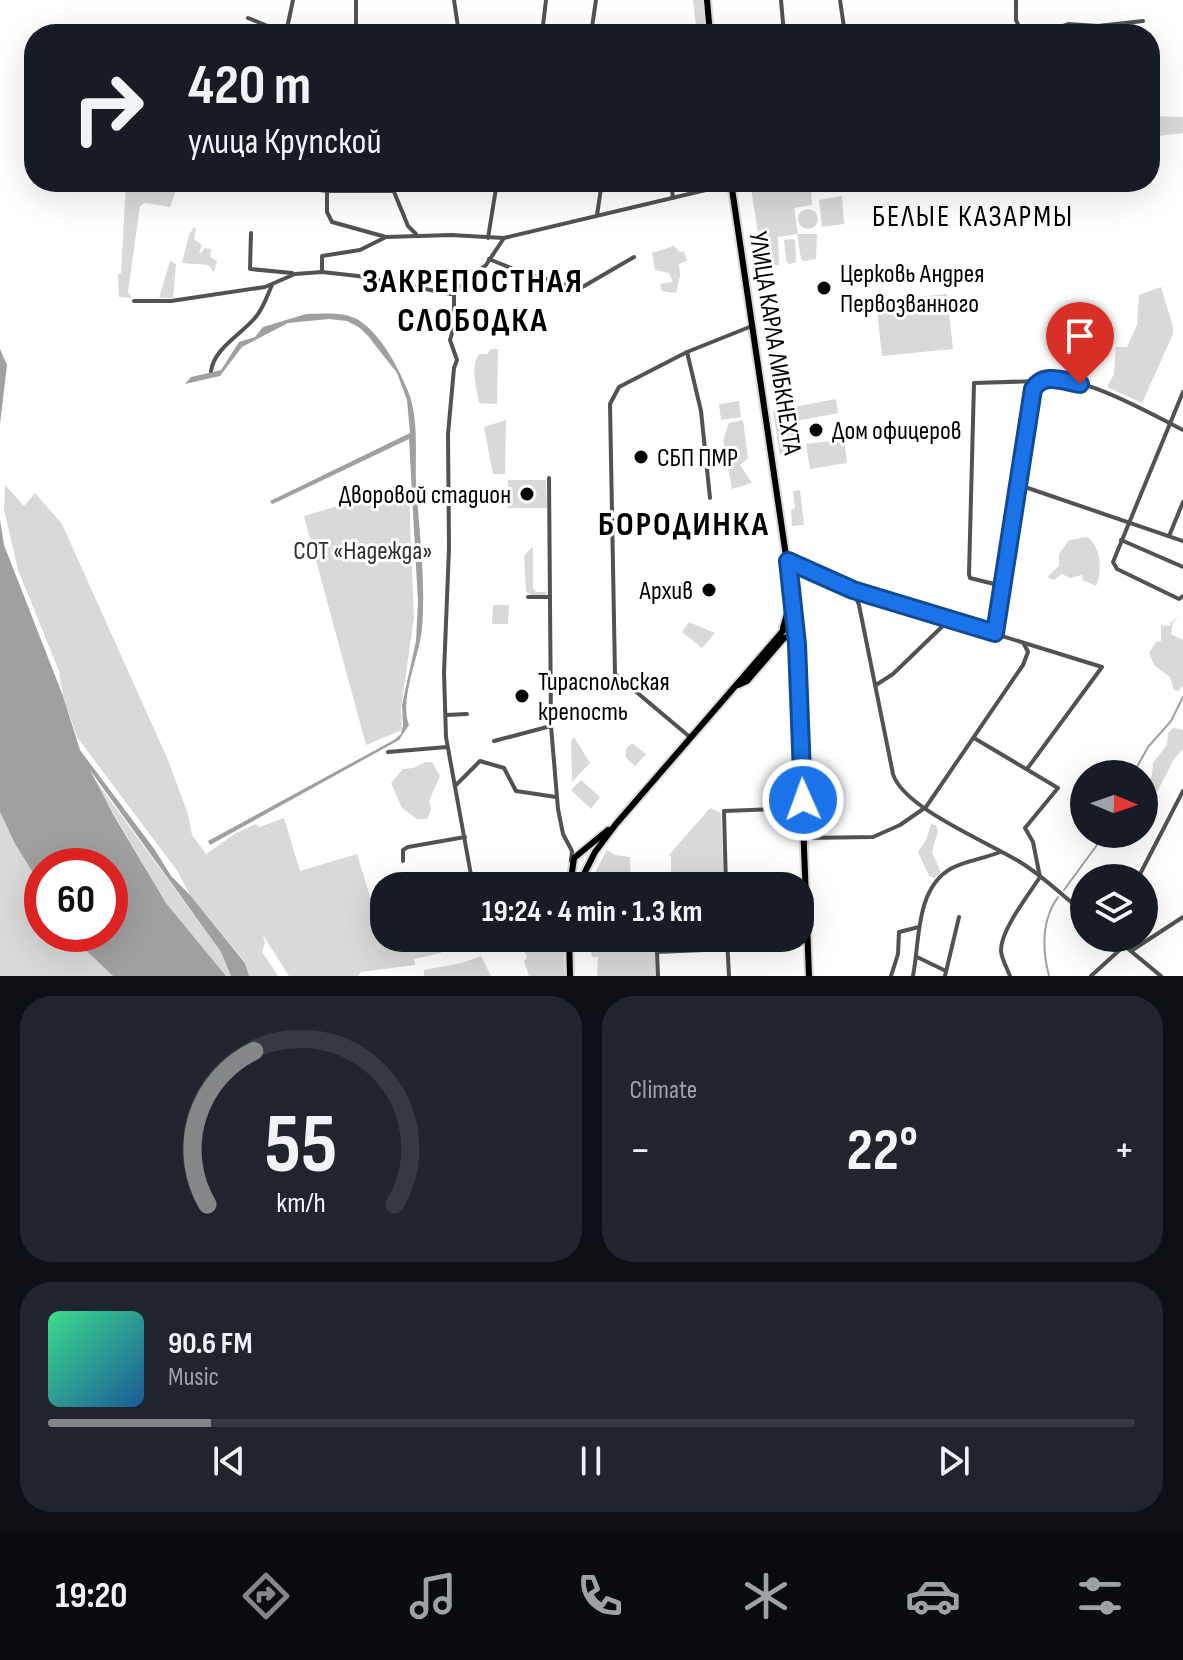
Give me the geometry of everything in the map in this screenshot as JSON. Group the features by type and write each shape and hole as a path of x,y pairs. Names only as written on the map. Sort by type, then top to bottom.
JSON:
{"main road":[{"path":"707,0 709,24"},
{"name":"УЛИЦА КАРЛА ЛИБКНЕХТА","path":"732,192 788,561"},
{"path":"788,561 797,644 809,976"},
{"path":"780,635 792,594"},
{"path":"584,872 616,824 795,617"},
{"path":"735,687 747,681 784,638 790,636 797,644"},
{"path":"570,872 576,852 616,824"},
{"path":"588,845 595,852"},
{"path":"569,952 570,976"}],"street":[{"path":"288,24 293,0"},
{"path":"356,0 356,24"},
{"path":"454,0 458,24"},
{"path":"543,24 546,0"},
{"path":"592,24 596,0"},
{"path":"781,0 783,24"},
{"path":"840,0 844,24"},
{"path":"1016,0 1018,24"},
{"path":"248,18 262,24"},
{"path":"1116,24 1143,21"},
{"path":"327,192 327,212 332,222 386,237 488,238 504,238 696,192"},
{"path":"393,192 408,226 418,235"},
{"path":"488,238 495,192"},
{"path":"596,217 600,192"},
{"path":"672,192 673,198"},
{"path":"251,233 250,269 358,276 447,294 454,293 489,259 504,238"},
{"path":"322,272 322,256 360,250 386,237"},
{"path":"489,259 579,289 634,257"},
{"path":"134,301 171,301 265,287 295,274"},
{"path":"211,371 212,363 233,338 256,318 273,283"},
{"path":"454,293 454,326 450,340 457,360 448,434 449,548 444,673 447,747 470,872"},
{"path":"691,738 615,674 610,404 619,387 687,352 754,325"},
{"path":"687,352 701,411 710,498"},
{"path":"1002,586 970,578 969,574 974,383 1050,379 1080,384 1111,395 1183,430"},
{"path":"995,633 1032,395 1038,381"},
{"path":"1181,597 1113,566 1183,392"},
{"path":"549,478 551,726 556,797 563,834 576,852"},
{"path":"1019,485 1183,541"},
{"path":"1169,536 1183,502"},
{"path":"1121,540 1183,567"},
{"path":"788,561 853,590 1102,667 1027,769"},
{"path":"853,590 859,605 895,780 901,791 1019,861 1070,902"},
{"path":"528,597 550,600"},
{"path":"876,685 893,674 950,619"},
{"path":"804,838 873,837 896,828 926,807 1023,665 1028,652 1024,644"},
{"path":"446,715 467,714"},
{"path":"494,741 551,726"},
{"path":"974,738 1058,788 1025,828 1033,842 1040,877 1003,941 1001,951 1010,976"},
{"path":"388,752 447,747"},
{"path":"455,786 480,761 504,768 514,789 520,793 556,797"},
{"path":"1145,864 1183,791"},
{"path":"726,872 724,811 803,808"},
{"path":"403,861 403,850 408,847 465,837"},
{"path":"913,976 926,899 948,872 1000,852"},
{"path":"917,957 946,974 959,917"},
{"path":"1158,933 1183,917"},
{"path":"891,976 898,954 899,932 919,927"},
{"path":"657,952 658,976"},
{"path":"728,952 729,976"},
{"path":"1091,976 1117,952"},
{"path":"1132,952 1161,976"},
{"path":"1147,964 1148,976"}],"green space":[{"path":"693,0 707,0 709,24 696,24"},
{"path":"1160,116 1183,117 1183,133 1160,136"},
{"path":"125,192 175,192 170,207 145,203 140,206 128,292 132,298 119,297 118,274 121,273"},
{"path":"752,192 811,192 812,205 794,208 798,234 817,234 816,259 801,259 797,234 778,237 779,265 763,265"},
{"path":"842,196 844,224 822,227 819,200"},
{"path":"808,209 815,212 818,219 815,226 808,229 801,226 798,219 801,212"},
{"path":"194,227 194,239 202,245 199,252 205,248 211,249 210,257 217,261 214,272 208,265 182,263"},
{"path":"784,240 795,240 796,262 789,264"},
{"path":"674,246 680,252 684,251 687,261 679,264 676,293 662,291 660,284 673,282 669,273 655,270 652,253"},
{"path":"170,261 176,264 173,298 159,298"},
{"path":"1161,287 1173,334 1142,403 1107,387 1114,374 1116,347 1127,347 1137,325 1139,295"},
{"path":"947,294 953,349 882,356 876,301"},
{"path":"491,349 498,349 497,404 479,403 474,375 479,354 487,354"},
{"path":"836,399 838,413 796,421 798,440 780,455 773,411"},
{"path":"739,401 741,417 721,420 719,404"},
{"path":"506,420 505,474 493,474 484,427"},
{"path":"743,420 748,458 740,465 752,483 732,489 723,440 729,423"},
{"path":"844,439 847,463 810,469 806,444"},
{"name":"Дворовой стадион","path":"508,480 546,480 547,508 508,508"},
{"path":"5,485 24,506 35,493 62,524 168,760 188,814 192,835 206,854 236,833 256,824 260,827 284,818 300,871 357,854 370,896 370,952 441,953 414,959 415,965 361,972 358,976 289,976 263,935 265,943 262,952 278,976 249,976 245,962 190,895 178,872 77,737 63,696 59,671 18,570 4,509"},
{"path":"800,490 804,525 792,526 791,510 795,508 793,491"},
{"name":"СОТ «Надежда»","path":"388,491 409,494 414,617 401,708 402,730 366,745 304,516"},
{"path":"1087,537 1095,546 1099,560 1100,574 1096,586 1083,580 1082,575 1070,578 1062,574 1054,580 1047,577 1059,566 1059,554 1069,540"},
{"path":"533,546 533,588 536,592 546,592 546,595 530,595 526,591 524,556"},
{"path":"493,605 509,605 508,624 492,624"},
{"path":"1183,613 1173,622 1171,634 1183,640 1183,686 1178,691 1174,690 1170,677 1154,665 1149,653 1156,642 1161,641 1161,625 1171,626 1170,623"},
{"path":"689,622 715,633 702,648 682,632"},
{"path":"1173,728 1183,730 1183,749 1174,759 1158,790 1158,760 1155,760 1167,745 1168,733"},
{"path":"574,737 590,763 572,782 571,741"},
{"path":"632,743 646,754 635,766 626,758 626,749"},
{"path":"432,762 440,776 429,801 431,810 427,819 417,819 402,808 391,783 403,769"},
{"path":"88,770 221,952 231,976 226,976 166,903"},
{"path":"581,780 600,797 591,809 571,790"},
{"path":"710,808 721,813 723,872 671,872 669,855"},
{"path":"0,812 24,858 24,952 88,952 113,976 0,976"},
{"path":"931,824 936,825 938,831 932,852 941,873 935,878 929,876 918,852"},
{"path":"607,850 615,855 630,857 631,872 595,872"},
{"path":"525,952 564,952 565,976 529,976 524,961 527,958"},
{"path":"591,952 655,952 656,976 597,976 598,957 592,957"},
{"path":"481,956 491,976 424,976 424,970"}],"shaded area":[{"path":"306,314 348,316 368,327 394,362 411,401 415,424 423,593 422,629 406,703 409,725 399,740 210,845 208,841 394,740 401,734 403,726 402,705 416,641 418,602 409,439 277,502 272,504 270,501 410,433 407,400 397,373 360,328 347,321 329,319 288,323 242,347 220,376 185,384 191,377 221,370 239,342 255,337 263,327"},
{"path":"0,349 7,365 0,424"},
{"path":"0,520 4,545 63,696 80,750 171,876 245,963 249,976 231,976 221,952 90,770 166,903 226,976 113,976 88,952 128,952 128,848 24,848 24,858 0,812"}],"waterway":[{"path":"1141,760 1171,721 1183,697"},
{"path":"1064,890 1095,848"},
{"path":"1049,976 1044,935 1048,916 1058,897"}],"place":[{"name":"Церковь Андрея Первозванного","path":"824,288"},
{"name":"Дом офицеров","path":"816,430"},
{"name":"СБП ПМР","path":"641,457"},
{"name":"Дворовой стадион","path":"527,494"},
{"name":"Архив","path":"709,590"},
{"name":"Тираспольская крепость","path":"522,696"}],"district":[{"name":"БЕЛЫЕ КАЗАРМЫ","path":"973,216"},
{"name":"ЗАКРЕПОСТНАЯ СЛОБОДКА","path":"473,300"},
{"name":"БОРОДИНКА","path":"684,523"}],"route":[{"path":"803,800 797,644 788,561 853,590 995,633 1033,389 1038,381 1045,379 1080,384"}]}
